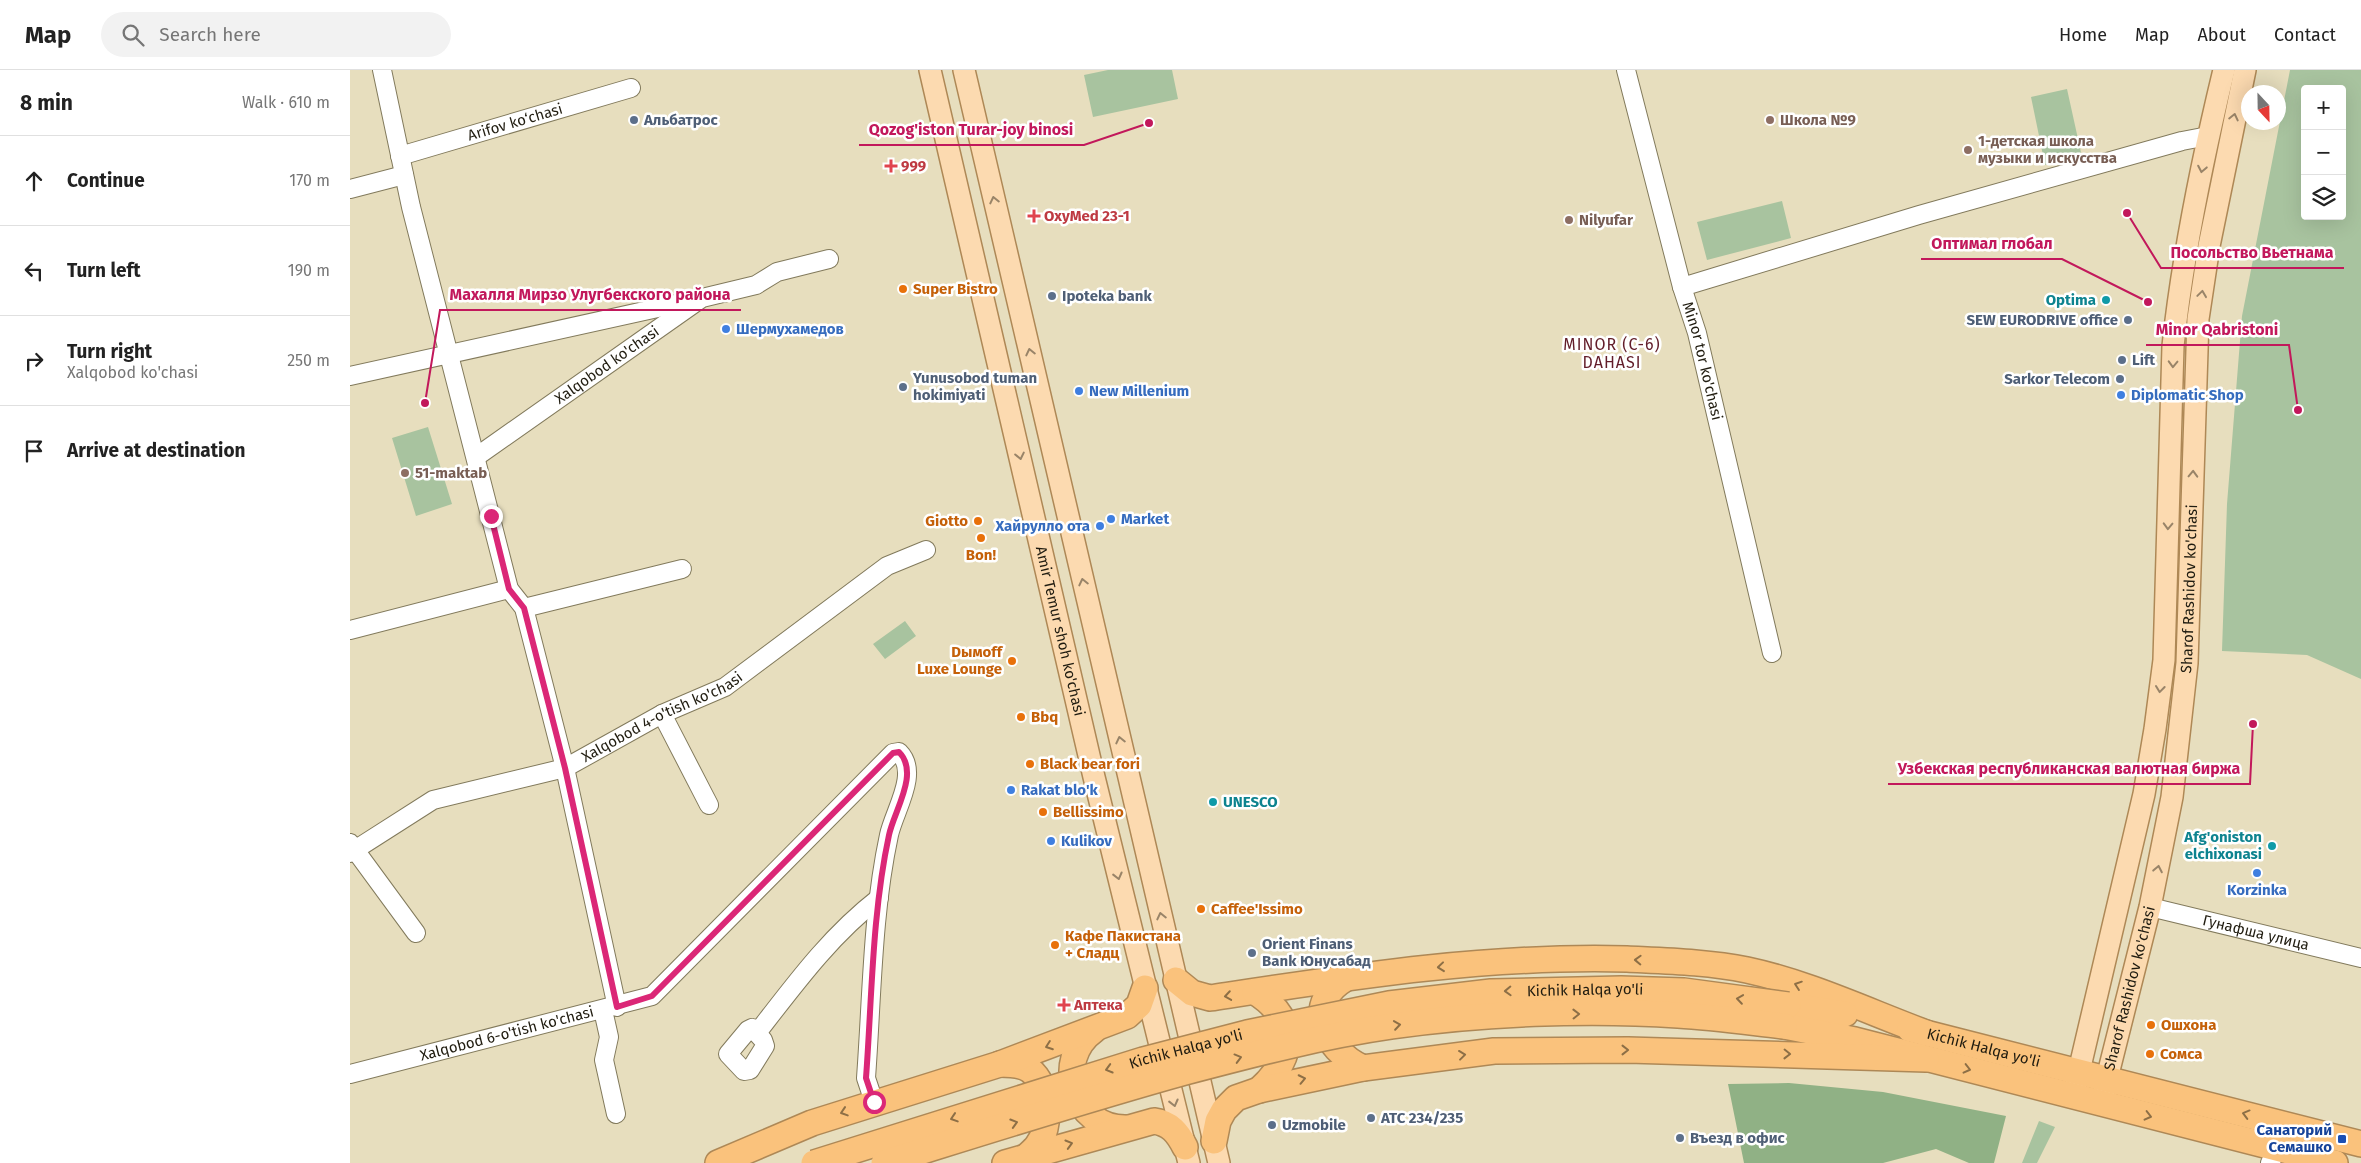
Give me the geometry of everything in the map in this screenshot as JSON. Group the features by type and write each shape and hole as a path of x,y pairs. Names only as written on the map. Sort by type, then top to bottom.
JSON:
{"highway":[{"path":"1176,980 1184,988 1201,997 1210,998 1350,976 1471,963 1542,959 1668,961 1722,966 1750,971 1799,985 1926,1033"},
{"path":"1350,976 1335,985 1326,996 1322,1011 1323,1025 1329,1040 1338,1051 1362,1068"},
{"path":"718,1163 812,1122 1000,1064 1126,1016 1139,1005 1145,988"},
{"name":"Kichik Halqa yo'li","path":"814,1163 1143,1060 1247,1033 1389,1004 1434,997 1491,992 1628,989 1684,991 1786,1016 1855,1040 2072,1096 2273,1156 2335,1163"},
{"path":"1255,992 1277,1009 1284,1022 1287,1035 1285,1052 1280,1065 1272,1078 1259,1090"},
{"name":"Kichik Halqa yo'li","path":"884,1163 1193,1070 1303,1043 1391,1026 1483,1016 1618,1013 1857,1017 2079,1071 2361,1144"},
{"path":"1096,1028 1087,1035 1076,1050 1072,1065 1073,1082 1083,1106 1094,1118 1114,1128 1125,1128"},
{"path":"1216,1152 1218,1121 1224,1110 1236,1098 1259,1090 1362,1068 1494,1052 1628,1050 1926,1059"},
{"path":"1000,1064 1016,1064 1030,1070 1039,1083 1045,1100 1047,1117 1044,1134 1037,1146 1016,1160"},
{"path":"1016,1160 1154,1121 1165,1123 1178,1133 1187,1155"}],"main road":[{"name":"Amir Temur shoh ko'chasi","path":"930,70 1073,686 1187,1155"},
{"path":"964,70 1216,1152"},
{"name":"Sharof Rashidov ko'chasi","path":"2072,1096 2135,832 2155,729 2164,660 2173,346 2182,269 2208,136 2224,70"},
{"name":"Sharof Rashidov ko'chasi","path":"2100,1104 2150,907 2172,797 2187,663 2198,319 2209,246 2245,70"},
{"path":"946,140 962,127 978,128"},
{"path":"1073,686 1105,678"}],"street":[{"path":"382,70 404,175 448,356 476,457 509,589 524,608 565,768 610,1008 609,1037 604,1060 616,1114"},
{"name":"Minor tor ko'chasi","path":"1626,70 1682,287 1697,333 1719,418 1772,653"},
{"name":"Arifov ko‘chasi","path":"400,156 631,88"},
{"path":"1682,287 1919,215 2173,144 2208,136"},
{"path":"350,188 404,175"},
{"name":"Xalqobod ko'chasi","path":"476,457 702,298 756,285 775,272 829,259"},
{"path":"350,376 448,356 702,298"},
{"name":"Xalqobod 4-o'tish ko'chasi","path":"352,849 433,800 565,768 662,714 725,687 887,566 926,550"},
{"path":"524,608 682,569"},
{"path":"350,630 509,589"},
{"path":"662,714 709,805"},
{"name":"Xalqobod 6-o'tish ko'chasi","path":"350,1074 652,996 893,753 899,752 906,762 908,777 889,834 879,898"},
{"path":"352,849 416,933"},
{"path":"757,1033 821,950 861,912 879,898"},
{"path":"874,1102 866,1078 879,898"},
{"name":"Гунафша улица","path":"2150,907 2361,958"}],"green space":[{"path":"1108,70 1172,70 1178,99 1093,117 1084,75"},
{"path":"2290,70 2361,70 2361,679 2307,655 2222,651 2227,504 2242,316 2278,130 2286,130 2286,90"},
{"path":"2067,89 2082,157 2045,165 2031,97"},
{"path":"1782,201 1791,238 1707,260 1697,222"},
{"path":"428,427 452,504 416,516 392,438"},
{"path":"905,621 916,636 885,659 873,644"},
{"path":"1789,1083 1883,1092 2006,1116 1994,1163 1969,1163 1936,1149 1883,1163 1744,1163 1728,1084"},
{"path":"2039,1121 2055,1127 2037,1163 2022,1163"}],"place":[{"name":"Альбатрос","path":"634,120"},
{"name":"Школа №9","path":"1770,120"},
{"name":"Qozog'iston Turar-joy binosi","path":"1149,123"},
{"name":"1-детская школа музыки и искусства","path":"1968,150"},
{"name":"999","path":"891,166"},
{"name":"Посольство Вьетнама","path":"2127,213"},
{"name":"OxyMed 23-1","path":"1034,216"},
{"name":"Nilyufar","path":"1569,220"},
{"name":"Super Bistro","path":"903,289"},
{"name":"Ipoteka bank","path":"1052,296"},
{"name":"Optima","path":"2106,300"},
{"name":"Оптимал глобал","path":"2148,302"},
{"name":"SEW EURODRIVE office","path":"2128,320"},
{"name":"Шермухамедов","path":"726,329"},
{"name":"Lift","path":"2122,360"},
{"name":"Sarkor Telecom","path":"2120,379"},
{"name":"Yunusobod tuman hokimiyati","path":"903,387"},
{"name":"New Millenium","path":"1079,391"},
{"name":"Diplomatic Shop","path":"2121,395"},
{"name":"Махалля Мирзо Улугбекского района","path":"425,403"},
{"name":"Minor Qabristoni","path":"2298,410"},
{"name":"51-maktab","path":"405,473"},
{"name":"Market","path":"1111,519"},
{"name":"Giotto","path":"978,521"},
{"name":"Хайрулло ота","path":"1100,526"},
{"name":"Bon!","path":"981,538"},
{"name":"Dымоff Luxe Lounge","path":"1012,661"},
{"name":"Bbq","path":"1021,717"},
{"name":"Узбекская республиканская валютная биржа","path":"2253,724"},
{"name":"Black bear fori","path":"1030,764"},
{"name":"Rakat blo'k","path":"1011,790"},
{"name":"UNESCO","path":"1213,802"},
{"name":"Bellissimo","path":"1043,812"},
{"name":"Kulikov","path":"1051,841"},
{"name":"Afg'oniston elchixonasi","path":"2272,846"},
{"name":"Korzinka","path":"2257,873"},
{"name":"Caffee'Issimo","path":"1201,909"},
{"name":"Кафе Пакистана + Сладц","path":"1055,945"},
{"name":"Orient Finans Bank Юнусабад","path":"1252,953"},
{"name":"Аптека","path":"1064,1005"},
{"name":"Ошхона","path":"2151,1025"},
{"name":"Сомса","path":"2150,1054"},
{"name":"ATC 234/235","path":"1371,1118"},
{"name":"Uzmobile","path":"1272,1125"},
{"name":"Въезд в офис","path":"1680,1138"},
{"name":"Санаторий Семашко","path":"2342,1139"}],"district":[{"name":"MINOR (C-6) DAHASI","path":"1612,353"}],"route":[{"path":"491,516 509,589 524,608 565,768 617,1007 652,996 893,753 899,752 903,756 906,762 908,777 889,834 879,898 866,1078 874,1102"}]}
